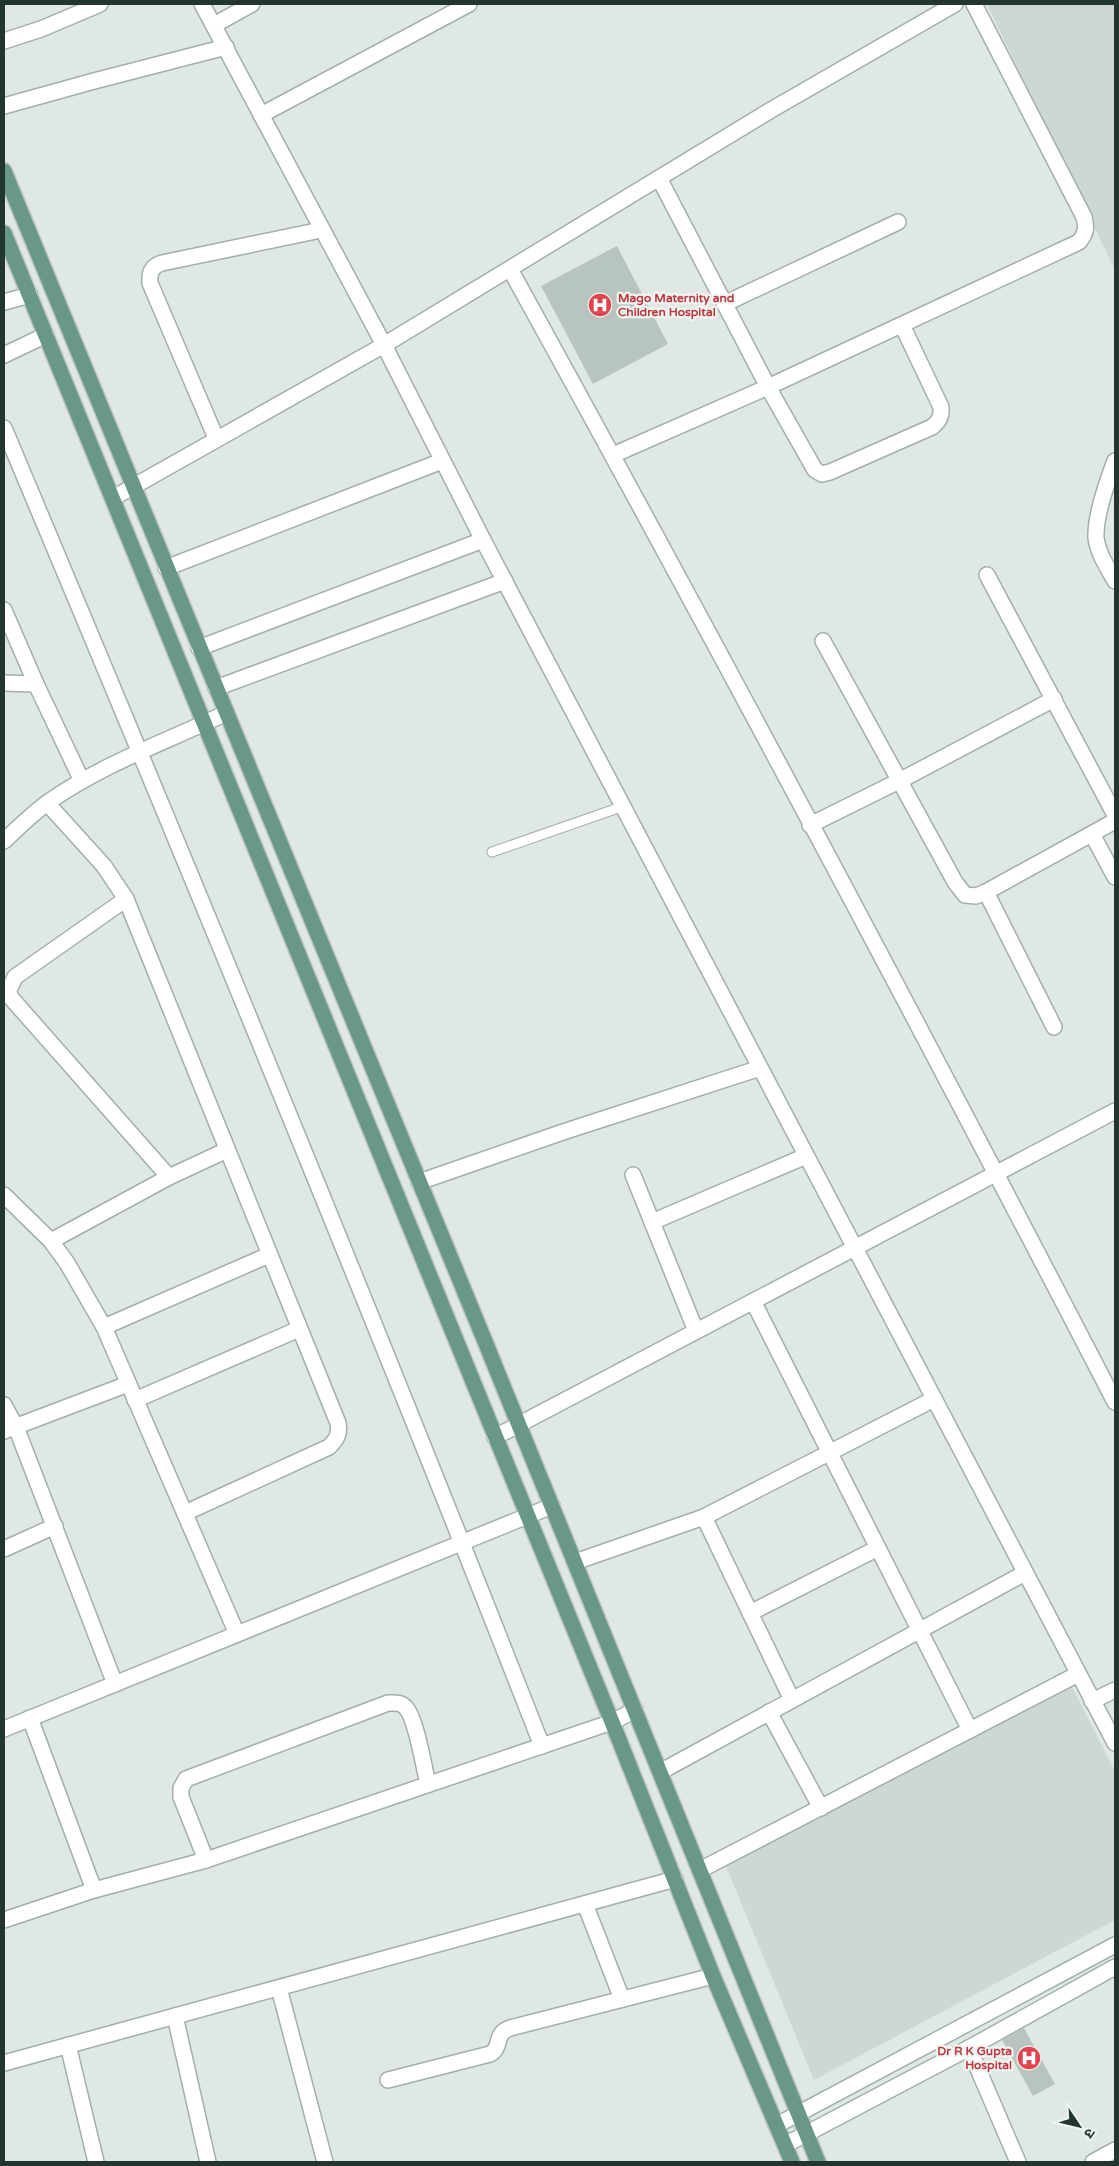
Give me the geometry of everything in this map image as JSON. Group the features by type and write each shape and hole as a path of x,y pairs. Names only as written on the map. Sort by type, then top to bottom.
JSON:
{"main road":[{"path":"4,171 519,1424 818,2162"},
{"path":"4,233 612,1722 713,1976 792,2162"}],"street":[{"path":"4,41 41,29 100,4"},
{"path":"202,4 384,345 483,540 1115,1743"},
{"path":"214,24 252,4"},
{"path":"261,115 469,4"},
{"path":"113,498 216,438 384,345 659,178 955,4"},
{"path":"613,456 768,387 1079,242 1085,234 1087,227 1084,217 974,4"},
{"path":"4,106 226,47"},
{"path":"659,178 768,387 810,463 815,470 822,474 932,427 939,421 942,414 941,408 902,325"},
{"path":"724,304 898,222"},
{"path":"216,438 150,283 149,274 155,265 162,263 321,230"},
{"path":"510,269 613,456 1111,1386 1115,1402"},
{"path":"4,302 30,295"},
{"path":"4,355 46,335"},
{"path":"4,428 140,750 462,1543 542,1746"},
{"path":"166,568 442,461"},
{"path":"1115,461 1097,519 1096,539 1102,558 1115,581"},
{"path":"199,648 483,540"},
{"path":"987,575 1115,815"},
{"path":"216,688 505,581"},
{"path":"4,610 36,684 82,781"},
{"path":"823,641 901,780 955,882 965,895 976,896 986,892 1115,821"},
{"path":"4,683 36,684"},
{"path":"810,824 901,780 1054,699"},
{"path":"4,841 47,804 82,781 140,750 226,713"},
{"path":"47,804 104,866 126,899 338,1423 339,1432 336,1440 329,1447 185,1513"},
{"path":"1092,834 1115,877"},
{"path":"986,892 1054,1027"},
{"path":"126,899 15,977 8,992 12,1000 169,1177"},
{"path":"419,1182 563,1132 760,1068"},
{"path":"495,1437 1115,1111"},
{"path":"51,1241 169,1177 227,1150"},
{"path":"652,1222 806,1156"},
{"path":"633,1175 696,1331"},
{"path":"4,1195 51,1241 67,1263 104,1327 237,1634"},
{"path":"104,1327 269,1255"},
{"path":"754,1301 970,1730"},
{"path":"135,1400 299,1329"},
{"path":"10,1429 128,1384"},
{"path":"575,1562 704,1517 934,1399"},
{"path":"4,1405 10,1429 55,1526 115,1684"},
{"path":"4,1729 552,1506"},
{"path":"704,1517 792,1700"},
{"path":"4,1548 55,1526"},
{"path":"750,1613 878,1548"},
{"path":"660,1772 1025,1573"},
{"path":"700,1870 1078,1674"},
{"path":"1092,1701 1115,1690"},
{"path":"206,1860 181,1797 181,1788 186,1779 388,1703 400,1703 408,1709 428,1784"},
{"path":"4,1920 94,1890 206,1860 612,1722 635,1710"},
{"path":"769,1712 820,1808"},
{"path":"30,1718 94,1890"},
{"path":"4,2063 675,1879"},
{"path":"585,1904 622,1999"},
{"path":"777,2124 1115,1945"},
{"path":"785,2145 807,2136 1115,1967"},
{"path":"388,2080 490,2054 494,2052 497,2046 502,2030 713,1976"},
{"path":"279,1988 325,2162"},
{"path":"175,2016 208,2162"},
{"path":"68,2046 96,2162"},
{"path":"969,2048 1018,2162"},
{"path":"1093,2162 1115,2150"}],"lane":[{"path":"492,852 624,806"}],"shaded area":[{"path":"987,4 1115,4 1115,270 1019,71"},
{"path":"1071,1685 1115,1771 1115,1920 814,2080 726,1866"}],"building":[{"path":"617,246 668,344 593,384 541,286"},
{"path":"1024,2028 1055,2084 1033,2096 1002,2040"}],"place":[{"name":"Mago Maternity and Children Hospital","path":"600,305"},
{"name":"Dr R K Gupta Hospital","path":"1029,2058"}]}
